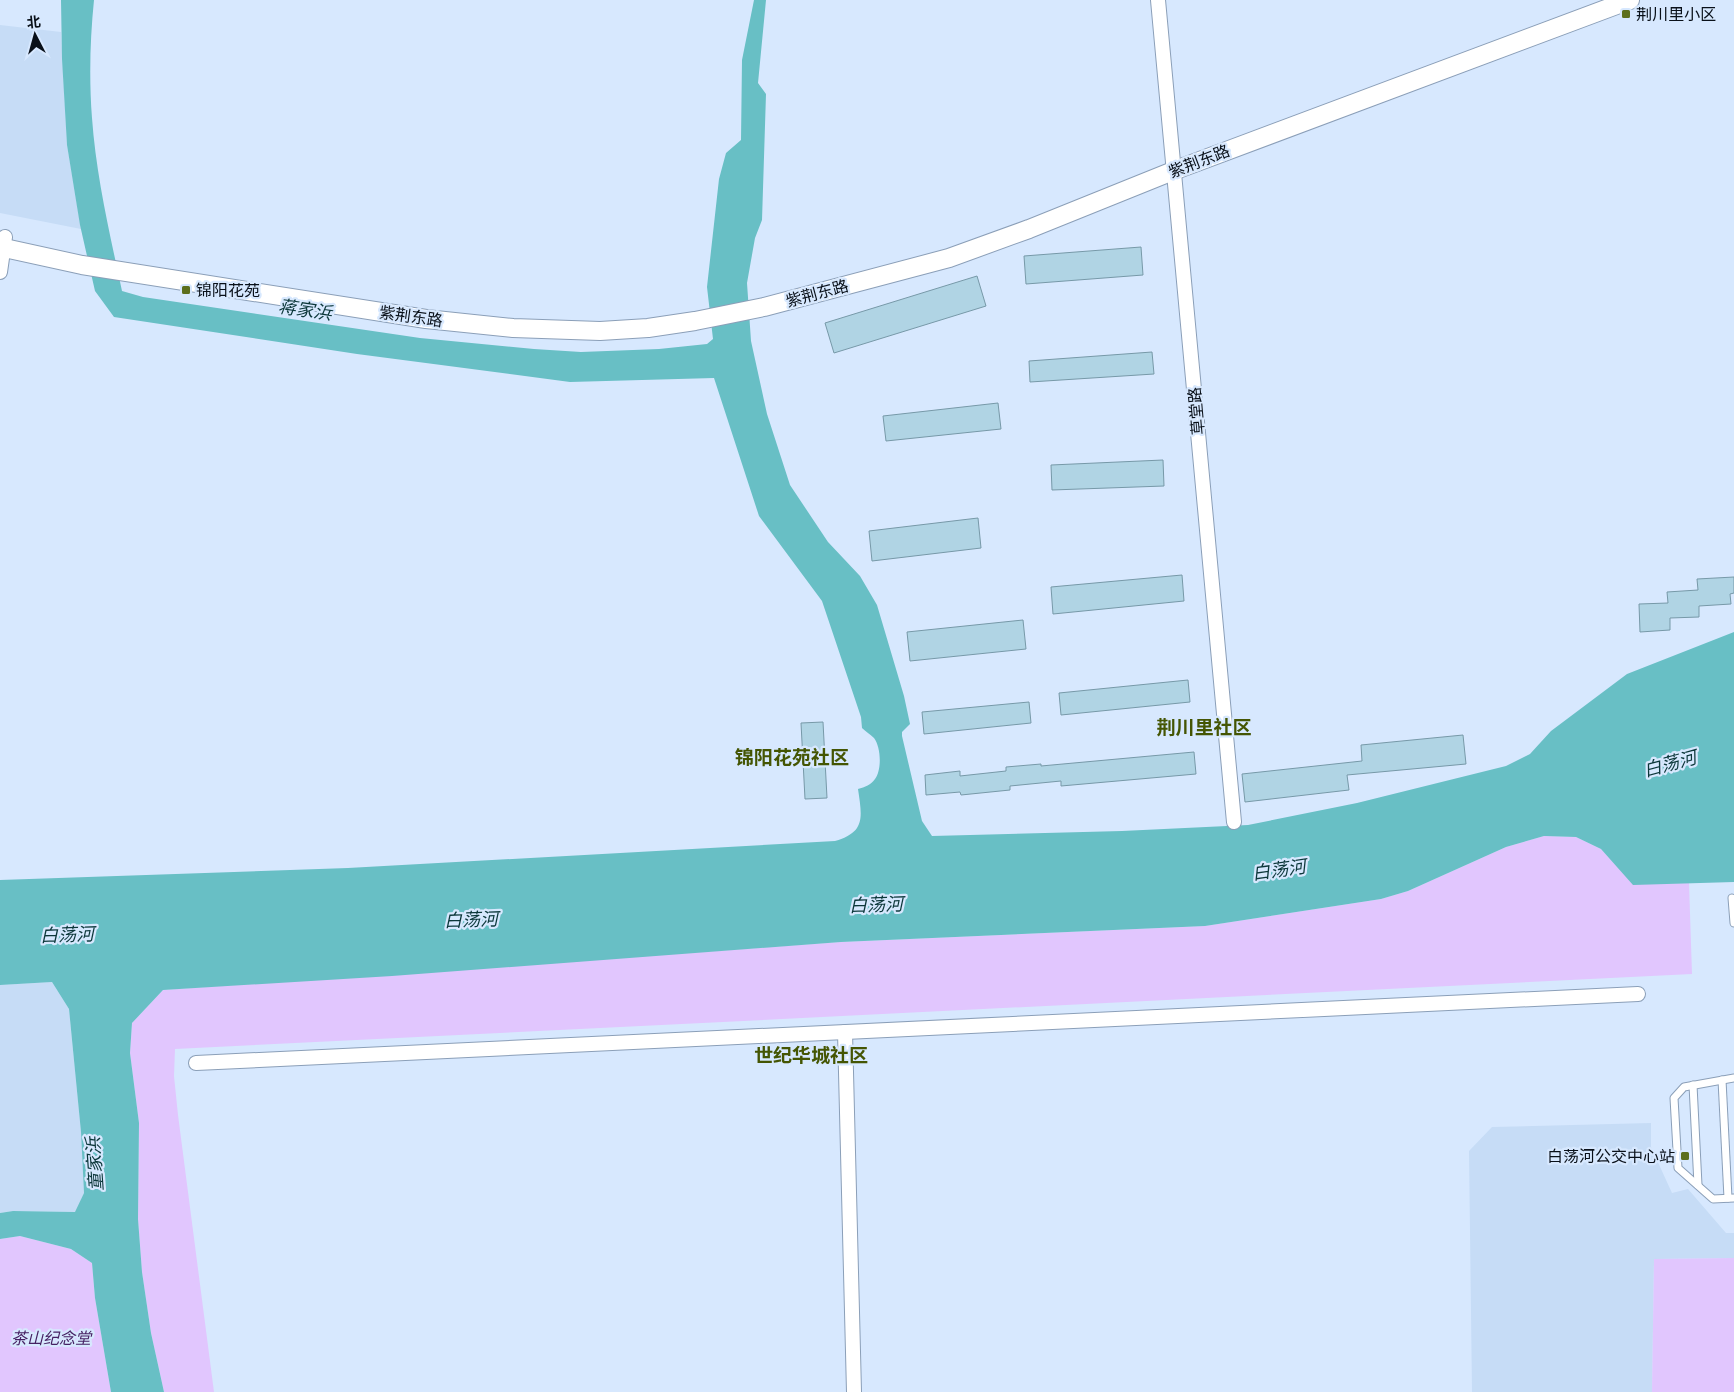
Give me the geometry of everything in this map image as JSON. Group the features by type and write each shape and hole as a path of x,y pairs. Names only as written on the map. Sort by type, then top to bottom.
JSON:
{"street":[{"name":"草堂路","path":"1158,0 1234,822"},
{"name":"紫荆东路","path":"2,242 80,259 129,267 440,310 543,320 624,321 693,317 762,304 967,244 1173,166 1598,0"},
{"name":"紫荆东路","path":"1173,166 1630,0"},
{"path":"0,272 2,242"},
{"path":"196,1063 1638,994"},
{"path":"845,1032 854,1392"}],"lane":[{"path":"1732,898 1734,922"},
{"path":"1722,1080 1731,1198 1713,1199 1678,1168 1674,1098 1684,1087 1693,1085 1722,1080 1734,1078"},
{"path":"1693,1085 1698,1185"}],"shaded area":[{"path":"0,25 61,32 67,145 81,229 0,213"},
{"path":"52,982 69,1009 81,1132 84,1193 76,1212 13,1211 0,1213 0,985"},
{"path":"1651,1123 1651,1147 1672,1193 1688,1189 1726,1233 1734,1233 1734,1258 1654,1259 1652,1392 1472,1392 1469,1151 1492,1127"}],"green space":[{"path":"1544,836 1576,837 1601,849 1633,884 1689,883 1692,974 175,1049 174,1076 178,1115 214,1392 164,1392 151,1333 142,1272 138,1219 139,1123 130,1053 132,1023 163,990 841,942 1205,926 1381,899 1408,891 1506,847"},
{"name":"茶山纪念堂","path":"20,1236 71,1249 92,1263 95,1298 111,1392 0,1392 0,1239"},
{"path":"1734,1258 1734,1392 1652,1392 1654,1259"}],"water":[{"path":"61,0 94,0 90,74 94,140 104,205 122,291 143,297 420,338 581,352 659,349 707,344 713,339 707,287 719,179 726,153 741,140 742,60 754,0 766,0 758,83 766,94 762,220 755,238 747,283 751,341 767,414 790,485 828,542 860,576 877,605 904,696 910,724 902,732 902,736 922,821 932,836 1122,831 1248,825 1357,803 1506,766 1530,754 1551,731 1627,674 1734,632 1734,882 1633,885 1601,849 1576,837 1544,836 1506,847 1408,891 1381,899 1205,926 841,942 392,976 163,990 132,1023 130,1053 139,1123 138,1219 142,1272 151,1333 164,1392 111,1392 95,1298 92,1263 71,1249 20,1236 0,1239 0,1213 13,1211 75,1212 84,1193 81,1132 69,1009 52,982 0,985 0,880 348,868 835,841 852,833 857,828 861,815 858,789 868,786 875,779 879,770 880,758 874,738 862,728 861,717 822,601 759,516 714,378 570,382 357,354 114,317 95,291 80,225 67,145"}],"building":[{"path":"1141,247 1143,275 1026,284 1024,256"},
{"path":"977,276 986,306 834,353 825,323"},
{"path":"1152,352 1154,374 1030,382 1029,361"},
{"path":"998,403 1001,429 886,441 883,416"},
{"path":"1163,460 1164,486 1052,490 1051,465"},
{"path":"978,518 981,548 872,561 869,531"},
{"path":"1182,575 1184,601 1053,614 1051,587"},
{"path":"1734,577 1734,593 1730,594 1731,604 1699,606 1699,617 1670,618 1670,630 1640,632 1639,604 1668,603 1667,592 1698,590 1697,579"},
{"path":"1023,620 1026,649 910,661 907,632"},
{"path":"1188,680 1190,702 1061,715 1059,693"},
{"path":"1029,702 1031,723 924,734 922,712"},
{"path":"823,722 827,798 805,799 801,723"},
{"path":"1463,735 1466,764 1347,775 1349,790 1245,802 1242,774 1362,761 1361,745"},
{"path":"1194,752 1196,774 1061,786 1061,781 1010,786 1010,790 961,795 960,792 926,795 925,775 960,771 960,776 1006,771 1006,767 1041,764 1041,766"}],"place":[{"name":"荆川里小区","path":"1626,14"},
{"name":"锦阳花苑","path":"186,290"},
{"name":"白荡河公交中心站","path":"1685,1156"}],"district":[{"name":"荆川里社区","path":"1204,727"},
{"name":"锦阳花苑社区","path":"792,757"},
{"name":"世纪华城社区","path":"811,1055"}],"water label":[{"name":"蒋家浜","path":"305,310"},
{"name":"白荡河","path":"1670,764"},
{"name":"白荡河","path":"1279,870"},
{"name":"白荡河","path":"876,905"},
{"name":"白荡河","path":"471,920"},
{"name":"白荡河","path":"67,935"},
{"name":"童家浜","path":"95,1164"}]}
